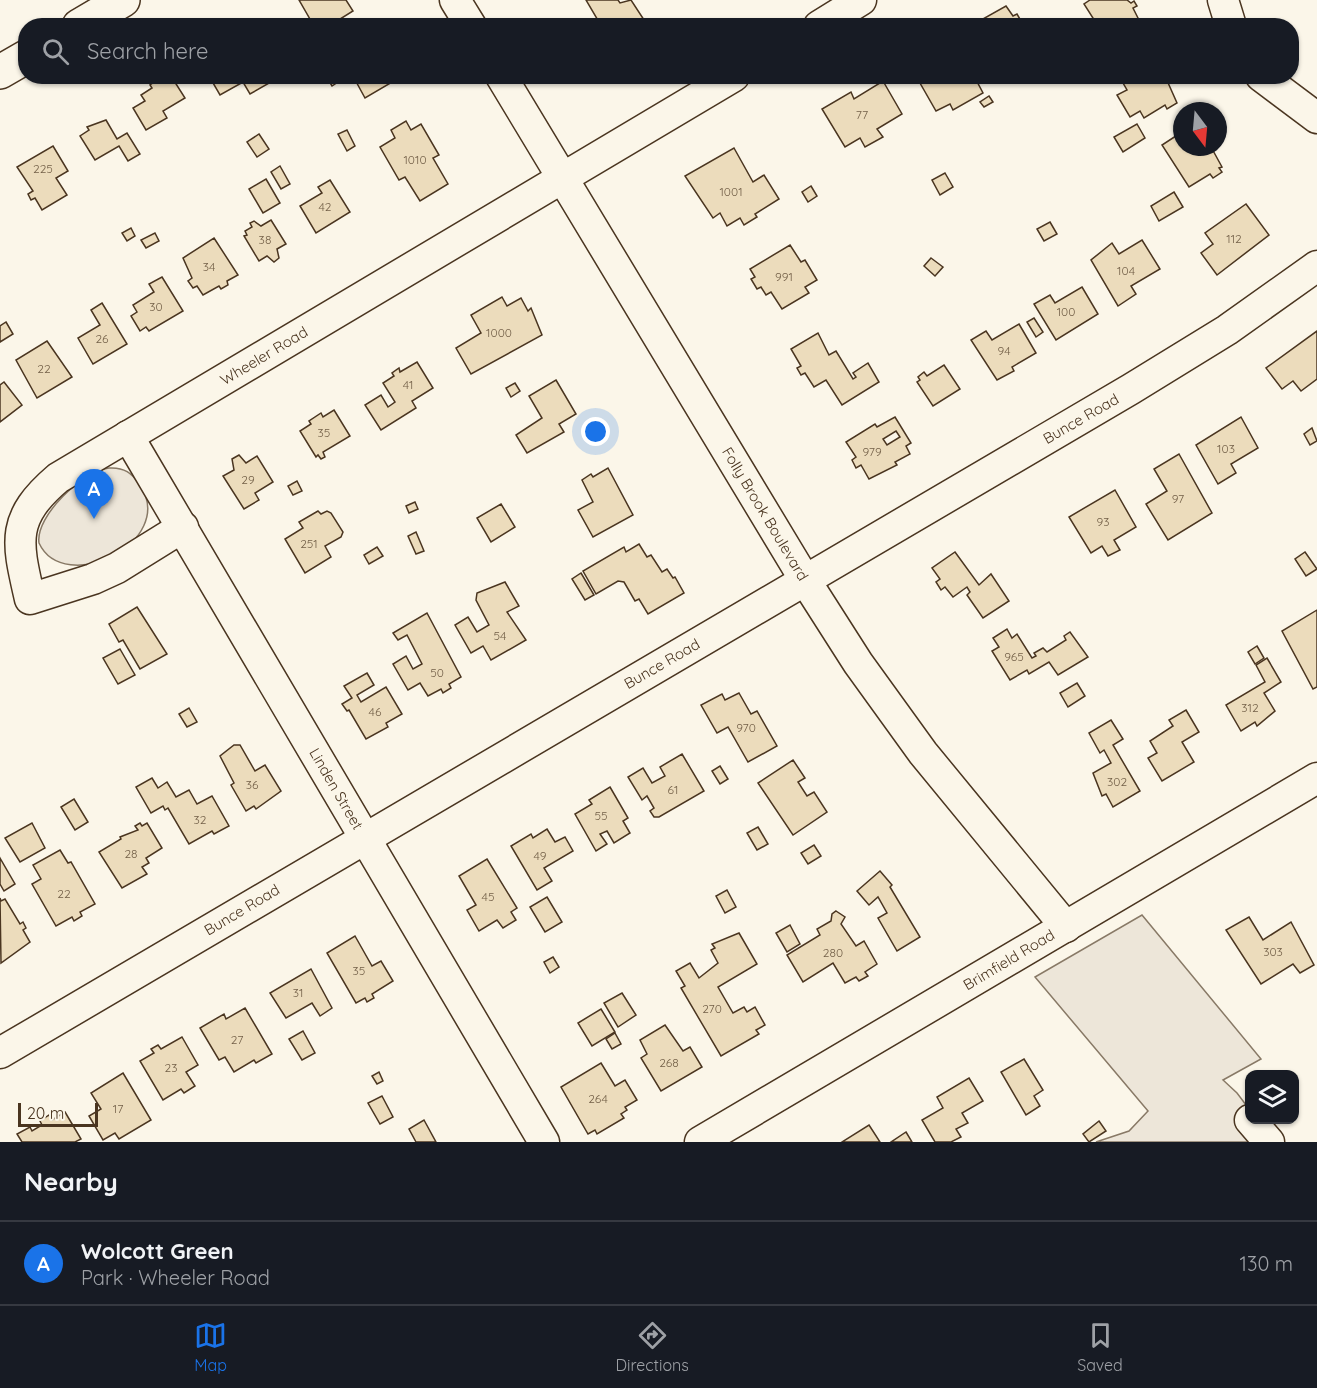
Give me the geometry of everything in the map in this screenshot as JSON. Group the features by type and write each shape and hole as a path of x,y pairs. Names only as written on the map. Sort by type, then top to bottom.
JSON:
{"main road":[{"path":"93,18 123,0"},
{"path":"0,72 18,62"}],"street":[{"path":"456,0 466,18"},
{"path":"832,18 861,0"},
{"path":"1223,0 1229,18"},
{"name":"Folly Brook Boulevard","path":"506,84 805,580 858,663 923,753 1066,927"},
{"name":"Wheeler Road","path":"183,527 117,568 93,579 30,599 19,537 25,514 38,495 58,478 563,180 721,84"},
{"path":"1272,84 1317,118"},
{"name":"Bunce Road","path":"0,1053 1182,358 1255,311 1317,266"},
{"name":"Linden Street","path":"128,436 544,1142"},
{"name":"Brimfield Road","path":"700,1142 1317,778"},
{"path":"1254,1124 1269,1142"}],"shaded area":[{"path":"109,468 127,472 140,485 148,506 144,526 131,543 113,556 92,563 71,565 52,558 39,543 40,532 45,520 63,496 74,486 98,471"},
{"path":"1142,915 1261,1059 1223,1080 1245,1104 1245,1124 1260,1124 1274,1142 1096,1142 1129,1131 1148,1111 1035,977"}],"building":[{"path":"299,0 346,0 353,11 342,18 309,18"},
{"path":"586,0 618,0 620,3 631,0 643,18 597,18"},
{"path":"1090,0 1127,0 1131,3 1134,1 1137,6 1133,8 1138,18 1093,18 1084,4"},
{"path":"1006,6 1013,16 1017,14 1019,18 985,18"},
{"path":"176,84 185,98 163,111 167,118 146,130 133,108 145,101 141,95 152,88 150,85"},
{"path":"214,84 239,84 220,95"},
{"path":"244,84 268,84 250,94"},
{"path":"357,84 389,84 365,98"},
{"path":"878,84 885,84 902,114 877,129 883,137 865,147 860,138 845,147 822,109 851,92 854,99"},
{"path":"921,84 978,84 983,93 953,110 950,104 936,111"},
{"path":"1124,84 1169,84 1177,102 1173,102 1173,105 1167,109 1165,105 1144,118 1140,111 1130,117 1117,95 1127,90"},
{"path":"989,96 993,102 984,107 980,102"},
{"path":"106,120 117,139 127,133 140,154 128,161 119,146 95,160 80,136 89,130 87,127"},
{"path":"406,121 411,130 421,124 439,155 433,158 448,184 420,201 405,177 399,180 380,147 395,138 391,130"},
{"path":"1137,124 1145,138 1123,152 1114,137"},
{"path":"347,130 355,146 347,151 338,134"},
{"path":"259,134 269,149 257,157 247,142"},
{"path":"1173,138 1173,156 1216,156 1222,172 1213,178 1210,174 1189,187 1162,145"},
{"path":"53,146 68,171 56,178 67,195 42,210 35,198 31,200 28,194 33,191 17,167"},
{"path":"734,148 753,182 764,175 779,199 755,214 757,217 744,225 740,218 727,226 720,213 713,218 685,176"},
{"path":"280,166 290,184 281,189 271,172"},
{"path":"945,173 953,187 940,195 932,180"},
{"path":"266,179 280,203 263,213 249,189"},
{"path":"330,180 350,212 316,233 300,206 322,193 318,187"},
{"path":"811,186 817,196 808,202 802,192"},
{"path":"1174,192 1183,207 1159,221 1151,206"},
{"path":"1246,204 1269,235 1217,275 1201,253 1213,244 1205,233"},
{"path":"271,220 286,244 277,249 279,258 274,262 267,256 259,261 244,236 247,235 245,231 252,227 250,223 254,221 261,226"},
{"path":"1050,222 1057,234 1044,241 1037,229"},
{"path":"131,228 135,236 127,241 122,233"},
{"path":"155,233 159,241 146,248 141,240"},
{"path":"214,238 238,275 227,281 228,285 221,289 219,286 203,295 197,286 193,288 188,281 192,278 183,258"},
{"path":"1142,240 1160,269 1131,286 1136,294 1118,306 1091,260 1112,243 1119,254"},
{"path":"790,245 801,262 805,260 817,280 805,287 809,293 782,309 771,292 766,295 761,287 757,289 751,279 755,277 750,269"},
{"path":"931,258 943,267 935,276 924,266"},
{"path":"162,277 183,311 149,331 146,327 140,331 131,316 137,312 133,305 154,292 149,284"},
{"path":"1082,287 1098,314 1056,340 1034,304 1050,295 1055,303"},
{"path":"502,297 507,306 521,298 528,311 531,308 542,335 471,374 456,348 481,333 471,315"},
{"path":"102,303 127,344 93,364 78,338 100,325 91,310"},
{"path":"1034,318 1043,332 1036,337 1027,322"},
{"path":"6,322 13,334 0,342 0,326"},
{"path":"1019,324 1036,353 1012,367 1014,371 997,380 971,340 986,331 992,340"},
{"path":"1317,331 1317,379 1301,391 1293,381 1282,389 1266,368"},
{"path":"818,333 829,355 836,351 853,379 856,377 853,373 868,363 879,382 842,405 826,380 814,387 805,373 801,375 797,368 801,366 791,349"},
{"path":"47,341 72,377 37,398 16,360"},
{"path":"417,362 433,388 412,401 416,408 381,430 365,405 381,395 388,407 395,402 383,383 394,376 392,373 399,368 400,372"},
{"path":"944,365 960,389 933,406 917,382 920,380 918,377 924,372 927,376"},
{"path":"556,380 576,414 559,424 564,432 527,453 516,435 542,418 529,396"},
{"path":"4,382 22,405 0,422 0,385"},
{"path":"515,383 520,391 511,397 506,388"},
{"path":"334,410 350,436 323,452 325,457 321,459 318,455 316,457 300,431 311,424 309,421 321,413 323,417"},
{"path":"895,417 911,443 906,446 910,454 895,462 897,465 869,479 861,465 856,468 852,460 856,457 846,442 875,424 877,427","holes":["896,431 900,437 887,445 883,439"]},
{"path":"1241,417 1258,448 1231,464 1236,473 1218,484 1196,445"},
{"path":"1312,428 1317,441 1310,445 1304,434"},
{"path":"1179,454 1212,513 1168,540 1146,504 1167,491 1154,469"},
{"path":"239,455 246,463 257,456 273,482 255,493 259,500 244,509 223,476 234,470 232,459"},
{"path":"608,468 633,515 593,537 578,510 593,502 582,480 591,474 593,477"},
{"path":"297,481 302,491 293,495 288,486"},
{"path":"1115,490 1136,527 1114,540 1120,550 1108,556 1102,546 1091,553 1069,517"},
{"path":"415,502 418,509 409,513 406,506"},
{"path":"501,504 515,527 491,542 477,518"},
{"path":"318,511 321,514 327,511 331,513 343,532 341,537 325,546 331,557 305,573 285,539 303,528 299,522"},
{"path":"416,532 424,551 416,554 408,536"},
{"path":"639,544 647,557 651,555 662,572 667,569 673,578 675,577 684,593 648,614 639,599 635,601 624,582 618,581 596,594 583,571 624,547 626,552"},
{"path":"377,547 383,556 369,564 364,555"},
{"path":"955,552 979,585 991,574 1009,601 983,618 967,595 970,592 967,587 953,597 945,587 941,590 936,582 940,579 932,568"},
{"path":"1305,552 1317,569 1306,576 1295,559"},
{"path":"581,573 594,595 585,600 572,579"},
{"path":"505,582 519,606 507,612 526,640 491,660 483,646 471,653 455,625 468,617 477,632 489,625 476,600 477,593"},
{"path":"137,607 167,654 140,669 123,640 119,642 109,624"},
{"path":"1317,610 1317,687 1313,689 1282,631"},
{"path":"427,613 461,677 449,684 451,688 443,693 441,689 428,696 420,683 408,690 393,664 406,656 413,669 422,664 407,635 398,640 393,633"},
{"path":"1007,629 1012,638 1017,634 1032,658 1036,656 1034,653 1043,648 1047,652 1066,640 1064,636 1070,632 1088,657 1058,675 1049,662 1029,674 1027,670 1010,680 992,651 999,647 993,638"},
{"path":"1257,646 1264,658 1255,664 1248,652"},
{"path":"120,649 135,675 118,684 103,658"},
{"path":"1267,658 1281,682 1264,693 1275,711 1257,726 1255,722 1241,731 1226,705 1265,682 1256,665"},
{"path":"367,673 374,685 357,695 361,702 386,687 402,714 386,723 388,727 366,739 349,710 347,711 342,704 352,698 344,686"},
{"path":"1077,683 1085,696 1068,707 1060,693"},
{"path":"739,693 751,714 757,711 777,746 748,762 728,727 717,733 701,705 722,694 725,700"},
{"path":"189,708 197,722 187,727 179,714"},
{"path":"1186,710 1199,732 1182,742 1194,762 1162,781 1148,758 1157,753 1150,741 1173,726 1169,720"},
{"path":"1111,720 1123,739 1113,745 1140,791 1113,807 1106,794 1102,796 1093,773 1111,763 1104,750 1100,753 1089,733"},
{"path":"234,745 240,745 255,771 265,765 281,791 256,809 254,806 246,811 231,785 234,783 220,756"},
{"path":"682,754 704,791 659,817 654,817 650,811 654,808 647,796 642,800 628,777 643,768 652,783 665,776 660,767"},
{"path":"793,760 805,778 798,782 807,796 814,792 827,812 793,835 758,783"},
{"path":"720,766 728,779 720,784 712,771"},
{"path":"152,778 158,788 167,782 176,797 189,790 197,804 212,796 229,826 214,834 212,831 189,844 168,808 165,810 163,806 151,813 136,787"},
{"path":"610,787 628,818 623,821 630,833 614,843 607,831 600,834 607,844 596,851 575,814 592,804 589,800"},
{"path":"74,799 88,822 75,830 61,807"},
{"path":"32,823 45,848 20,862 5,838"},
{"path":"140,823 142,826 147,823 162,848 146,858 149,863 142,867 147,874 122,888 99,852 121,839 120,837 138,830 135,826"},
{"path":"758,827 768,844 757,850 747,833"},
{"path":"547,829 555,842 565,837 573,851 544,868 552,881 537,890 511,846 531,834 533,838"},
{"path":"814,845 821,856 808,864 801,853"},
{"path":"60,850 68,863 71,862 95,904 80,912 82,916 74,921 72,917 56,926 32,884 41,879 33,865"},
{"path":"0,858 15,884 4,891 0,884"},
{"path":"487,859 517,908 511,912 516,920 503,928 497,920 479,931 467,910 476,905 459,876"},
{"path":"880,871 892,885 890,887 920,937 897,951 878,918 887,913 878,897 869,905 857,891"},
{"path":"727,890 736,907 725,913 716,896"},
{"path":"547,897 562,922 545,932 530,907"},
{"path":"0,898 1,901 5,899 20,924 23,922 26,928 23,930 30,942 1,963"},
{"path":"836,911 845,917 841,924 856,946 864,941 877,964 865,972 868,976 859,981 856,977 845,983 833,963 803,982 787,955 820,935 817,929 831,921 832,914"},
{"path":"1249,917 1263,940 1291,922 1314,965 1300,973 1293,964 1261,984 1226,930"},
{"path":"790,925 800,944 787,952 776,933"},
{"path":"739,933 757,964 718,987 733,1013 744,1007 747,1012 755,1007 765,1025 756,1030 759,1034 721,1056 681,988 685,986 676,971 690,963 699,978 718,963 711,950 715,948 712,944"},
{"path":"355,936 372,966 381,961 393,981 372,994 374,998 367,1002 365,998 356,1003 327,953"},
{"path":"553,957 559,967 550,973 544,962"},
{"path":"311,969 332,1008 320,1016 312,1003 286,1018 270,993"},
{"path":"622,993 636,1015 618,1027 604,1003"},
{"path":"245,1008 272,1054 256,1063 254,1060 234,1072 225,1057 219,1060 200,1028 224,1014 226,1019"},
{"path":"601,1009 615,1032 592,1046 578,1023"},
{"path":"665,1025 683,1051 690,1047 702,1067 661,1091 641,1058 647,1054 640,1040"},
{"path":"303,1031 315,1053 302,1060 289,1039"},
{"path":"615,1033 621,1044 612,1049 606,1039"},
{"path":"182,1037 198,1065 186,1072 195,1086 184,1093 181,1089 163,1100 140,1061 154,1053 151,1049 158,1045 161,1049"},
{"path":"1024,1059 1043,1090 1034,1096 1040,1106 1026,1115 1001,1072"},
{"path":"601,1063 615,1086 625,1080 637,1100 625,1107 627,1110 621,1114 624,1118 597,1134 595,1130 588,1134 561,1087"},
{"path":"379,1072 383,1081 377,1084 372,1076"},
{"path":"123,1073 151,1120 119,1139 115,1133 103,1140 89,1116 101,1109 91,1093"},
{"path":"969,1078 983,1101 962,1113 968,1123 956,1129 961,1137 951,1142 935,1142 922,1120 943,1108 937,1097"},
{"path":"382,1096 393,1117 380,1124 368,1103"},
{"path":"65,1112 81,1139 75,1142 22,1142 17,1134 30,1127 32,1131 42,1125 40,1121 49,1115 52,1120"},
{"path":"424,1120 436,1142 416,1142 409,1129"},
{"path":"1099,1121 1106,1131 1089,1142 1083,1134"},
{"path":"869,1125 880,1142 842,1142"},
{"path":"906,1132 912,1142 891,1142"}],"place":[{"name":"Wolcott Green","path":"94,519"}]}
